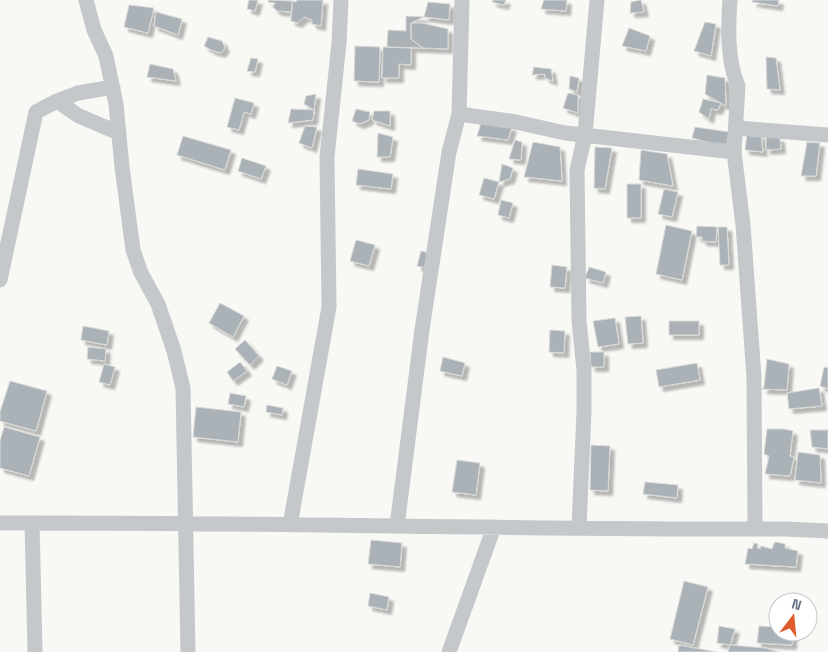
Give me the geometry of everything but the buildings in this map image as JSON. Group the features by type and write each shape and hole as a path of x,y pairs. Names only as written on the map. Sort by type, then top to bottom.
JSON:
{"street":[{"path":"86,0 94,30 106,56 113,87 133,250 141,273 158,304 174,351 183,388 188,652"},
{"path":"290,525 329,307 327,157 339,43 341,0"},
{"path":"397,526 422,330 449,152 459,114 462,0"},
{"path":"579,527 584,370 579,321 577,170 585,135 597,0"},
{"path":"730,0 730,47 734,78 738,86 734,152 743,225 754,377 755,529"},
{"path":"0,280 36,112 78,93 113,87"},
{"path":"57,101 79,116 119,132"},
{"path":"459,114 516,122 566,133 734,152"},
{"path":"736,128 828,135"},
{"path":"0,523 185,523 828,531"},
{"path":"32,523 35,652"},
{"path":"449,652 494,527"}]}
